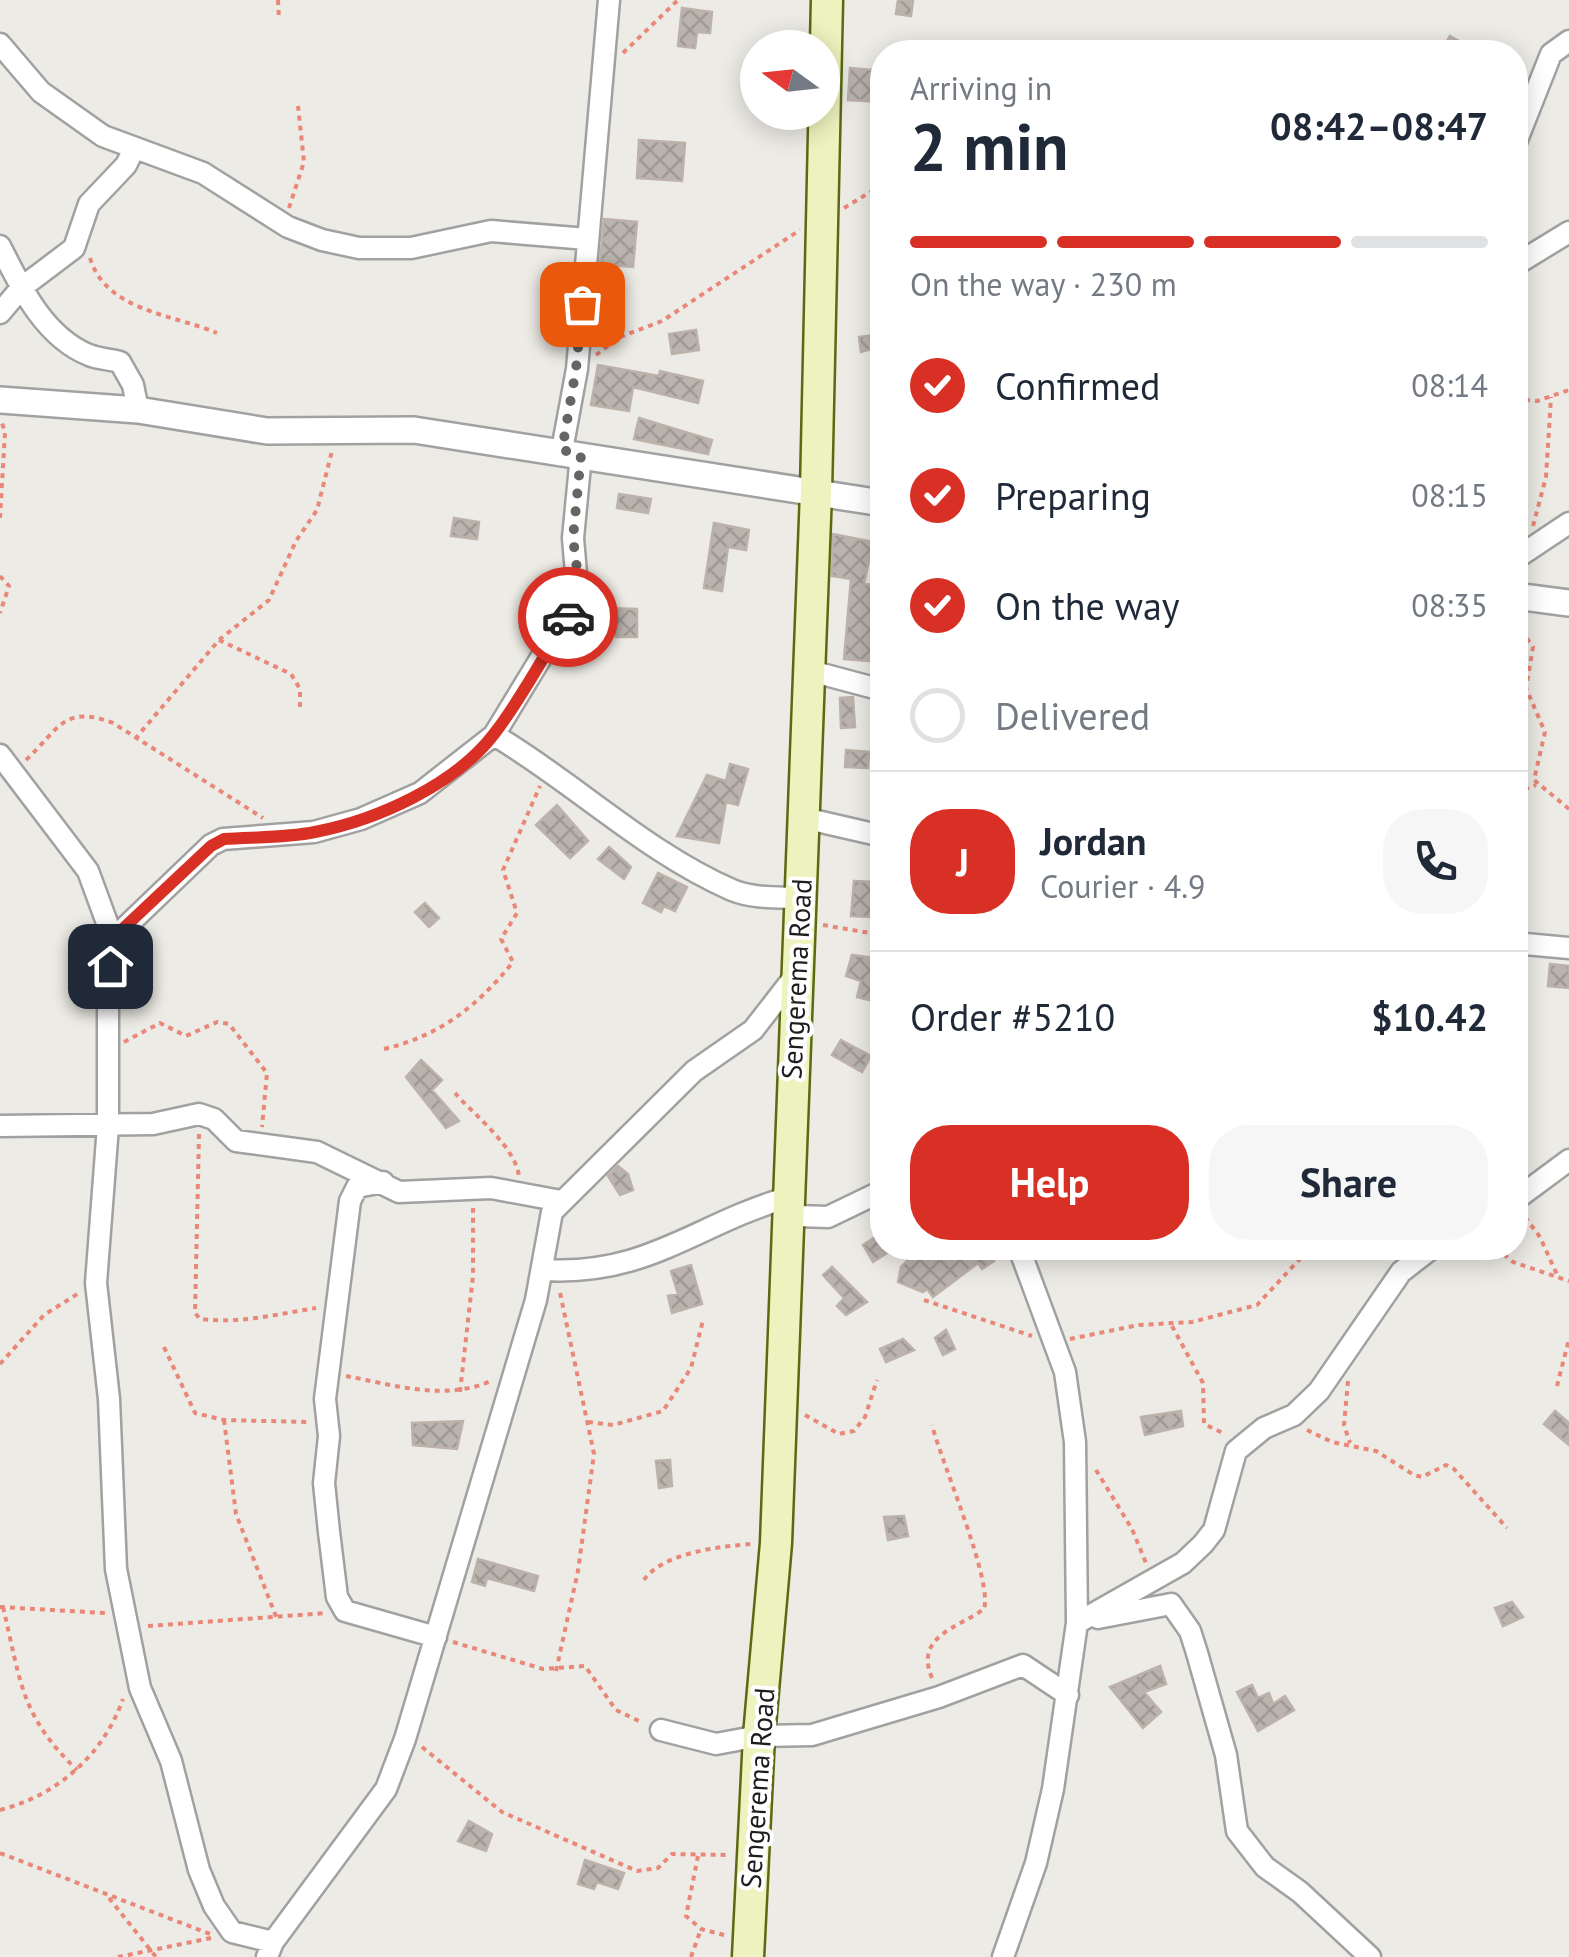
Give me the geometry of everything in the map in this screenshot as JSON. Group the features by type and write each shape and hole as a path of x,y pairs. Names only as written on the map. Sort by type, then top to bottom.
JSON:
{"main road":[{"name":"Sengerema Road","path":"748,1950 759,1736 776,1543 786,1198 804,818 806,670 816,492 827,0"}],"street":[{"path":"113,938 211,846 224,839 314,832 361,818 420,793 494,735 578,598 571,453 602,74 602,2"},
{"path":"1528,113 1552,54 1569,41"},
{"path":"0,44 41,92 103,136 203,173 288,227 359,248 431,246 463,233 491,230 587,238"},
{"path":"0,312 21,288 74,248 90,204 126,165 134,149"},
{"path":"1528,257 1569,232"},
{"path":"0,246 21,288 41,316 80,350 120,362 133,385 138,410"},
{"path":"0,400 138,410 267,431 414,430 870,501"},
{"path":"1528,549 1569,523"},
{"path":"1528,598 1569,603"},
{"path":"806,670 870,687"},
{"path":"494,735 549,768 604,814 734,890 800,905"},
{"path":"0,790 10,767 88,872 113,938 106,1049 108,1126 96,1283 109,1398 113,1538 140,1688 186,1810 199,1870 214,1906 232,1932 270,1949 386,1789 405,1739 515,1370 551,1270 548,1226 560,1201 634,1136 694,1071 753,1030 795,976"},
{"path":"804,818 870,833"},
{"path":"1528,944 1569,948"},
{"path":"0,1126 108,1126 198,1114 214,1119 236,1141 317,1152 399,1192 521,1192 560,1201"},
{"path":"1528,1190 1569,1160"},
{"path":"383,1182 356,1187 350,1201 327,1414 324,1482 328,1532 337,1597 344,1611 436,1637"},
{"path":"551,1270 599,1270 632,1263 678,1246 745,1211 786,1198 798,1216 828,1217 870,1197"},
{"path":"1003,1957 1036,1863 1068,1696 1077,1623 1073,1552 1075,1442 1057,1343 1024,1260"},
{"path":"1077,1623 1182,1564 1204,1544 1214,1530 1236,1450 1244,1441 1294,1415 1341,1363 1401,1272 1416,1260"},
{"path":"1077,1623 1171,1604 1190,1631 1197,1653 1226,1754 1237,1831 1265,1867 1300,1892 1370,1957"},
{"path":"662,1730 716,1744 759,1736 812,1734 939,1696 1024,1664 1068,1696"}],"path":[{"path":"278,0 279,20"},
{"path":"602,74 678,0"},
{"path":"288,227 288,210 304,162 298,106"},
{"path":"576,369 620,337 662,322 820,218 870,195"},
{"path":"74,248 88,254 99,281 120,300 217,333"},
{"path":"1528,398 1551,397 1569,390"},
{"path":"1528,532 1546,477 1551,397"},
{"path":"0,418 5,432 0,518"},
{"path":"134,740 220,640 268,600 286,570 296,541 317,510 338,432"},
{"path":"0,576 9,586 0,613"},
{"path":"220,640 291,674 300,689 300,710"},
{"path":"1528,640 1533,647 1528,676"},
{"path":"1528,692 1544,722 1536,785"},
{"path":"10,767 64,721 78,714 114,723 134,740 249,806 281,835"},
{"path":"384,1049 419,1041 452,1023 513,962 501,939 517,912 503,870 549,768"},
{"path":"1528,788 1536,785"},
{"path":"1536,785 1569,809"},
{"path":"800,905 827,926 870,933"},
{"path":"106,1049 160,1022 186,1036 217,1022 230,1024 267,1074 263,1143"},
{"path":"456,1093 518,1164 521,1192"},
{"path":"198,1114 195,1313 200,1320 216,1321 274,1318 324,1307 336,1320"},
{"path":"460,1392 472,1276 473,1208 468,1190"},
{"path":"1528,1219 1558,1277"},
{"path":"924,1300 1057,1343 1115,1329 1172,1324 1256,1304 1298,1260"},
{"path":"1511,1260 1569,1280"},
{"path":"551,1270 594,1454 578,1571 556,1671"},
{"path":"0,1364 44,1315 96,1283"},
{"path":"588,1422 613,1425 663,1411 691,1368 703,1320"},
{"path":"1172,1324 1203,1383 1204,1424 1244,1441"},
{"path":"1556,1386 1569,1340"},
{"path":"164,1347 194,1413 224,1420 306,1423 327,1414"},
{"path":"1341,1363 1350,1384 1344,1424 1350,1443"},
{"path":"330,1372 389,1386 460,1392 515,1370"},
{"path":"779,1391 823,1427 840,1434 854,1431 865,1417 877,1380"},
{"path":"1294,1415 1316,1436 1386,1455 1414,1475 1422,1477 1446,1466 1454,1469 1507,1528"},
{"path":"224,1420 236,1514 277,1619"},
{"path":"932,1426 987,1594 984,1609 938,1636 930,1646 928,1670 939,1696"},
{"path":"1075,1442 1121,1509 1147,1566"},
{"path":"644,1580 659,1566 723,1546 776,1543"},
{"path":"77,1770 45,1739 23,1697 2,1607 162,1623 277,1619 344,1611"},
{"path":"436,1637 556,1671 585,1666 616,1710 662,1730"},
{"path":"0,1810 77,1770 113,1726 136,1662"},
{"path":"405,1739 474,1785 502,1812 596,1856 648,1872 672,1854 727,1855 753,1848"},
{"path":"0,1853 218,1937"},
{"path":"698,1855 684,1908 692,1924 748,1950"},
{"path":"106,1896 156,1957"},
{"path":"691,1957 700,1929"},
{"path":"118,1957 218,1937 244,1937"}],"building":[{"path":"898,0 913,0 911,16 896,14"},
{"path":"682,8 712,12 710,33 697,32 695,48 678,46"},
{"path":"850,68 870,70 870,101 848,100"},
{"path":"639,140 685,143 682,181 637,178"},
{"path":"604,219 637,222 633,267 600,264"},
{"path":"696,330 699,350 672,354 669,334"},
{"path":"870,336 870,349 861,352 859,337"},
{"path":"598,365 659,376 660,371 703,381 698,403 633,387 629,411 591,405"},
{"path":"639,418 712,440 708,454 634,439"},
{"path":"619,494 651,499 648,513 617,508"},
{"path":"454,518 479,522 477,539 451,536"},
{"path":"714,523 749,530 746,550 728,547 722,591 704,588"},
{"path":"833,534 870,541 864,584 870,584 870,661 844,659 851,579 832,576"},
{"path":"605,608 637,609 637,637 616,637 616,631 604,631"},
{"path":"853,697 855,727 841,728 840,698"},
{"path":"846,750 869,752 868,768 845,767"},
{"path":"730,764 748,769 738,805 726,802 719,843 677,836 707,775 726,781"},
{"path":"557,805 588,841 570,858 536,825"},
{"path":"609,847 631,867 624,879 598,859"},
{"path":"658,873 687,887 675,911 664,906 661,912 643,903"},
{"path":"854,881 870,882 870,917 851,916"},
{"path":"425,903 439,918 429,927 415,912"},
{"path":"852,955 870,957 870,1000 857,997 861,981 846,976"},
{"path":"1550,964 1569,966 1569,988 1548,986"},
{"path":"841,1040 870,1058 862,1072 832,1055"},
{"path":"421,1060 442,1080 432,1090 459,1121 446,1128 406,1077"},
{"path":"618,1166 628,1174 633,1190 620,1195 608,1176"},
{"path":"908,1260 994,1261 982,1269 978,1263 933,1297 927,1289 923,1292 898,1282 901,1267"},
{"path":"691,1265 702,1304 672,1313 668,1296 678,1294 671,1271"},
{"path":"832,1267 867,1302 846,1315 837,1306 844,1298 823,1275"},
{"path":"946,1330 955,1349 943,1355 935,1338"},
{"path":"903,1339 914,1350 886,1362 880,1349"},
{"path":"1181,1411 1183,1426 1145,1435 1141,1417"},
{"path":"1555,1411 1569,1423 1569,1445 1544,1424"},
{"path":"463,1421 457,1449 413,1445 412,1423"},
{"path":"670,1460 672,1486 659,1488 656,1461"},
{"path":"904,1516 908,1536 888,1540 884,1517"},
{"path":"478,1559 538,1576 534,1591 487,1578 485,1586 472,1582"},
{"path":"1512,1602 1523,1617 1503,1626 1495,1608"},
{"path":"1160,1666 1166,1684 1144,1692 1161,1712 1143,1728 1110,1687"},
{"path":"1252,1685 1258,1698 1269,1693 1273,1704 1285,1696 1294,1710 1258,1731 1237,1692"},
{"path":"469,1821 492,1834 486,1851 458,1841"},
{"path":"585,1860 624,1873 618,1889 597,1882 594,1889 578,1884"}],"way so far":[{"path":"568,617 578,598 573,538 581,455 562,450 582,304"}],"route":[{"path":"110,966 113,938 211,846 224,839 314,832 361,818 420,793 464,762 494,735 568,617"}]}
